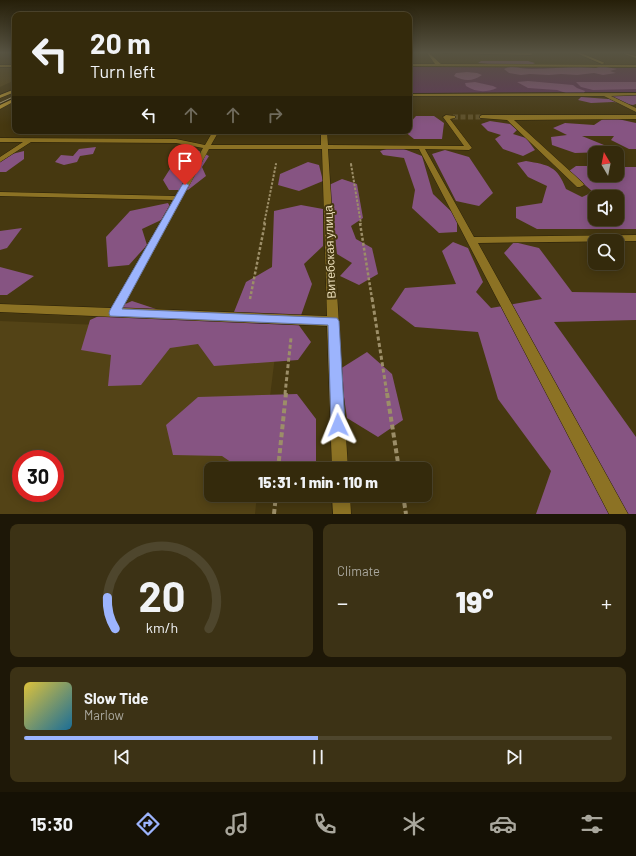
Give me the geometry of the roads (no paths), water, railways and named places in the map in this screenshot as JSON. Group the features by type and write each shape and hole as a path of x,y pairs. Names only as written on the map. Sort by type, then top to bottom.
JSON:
{"main road":[{"path":"0,97 12,91"},
{"path":"0,107 12,101"}],"street":[{"path":"604,94 636,110"},
{"path":"412,95 636,94"},
{"path":"0,140 176,141 206,148 469,148 446,118 453,117"},
{"path":"482,117 636,118"},
{"path":"509,118 580,185"},
{"path":"114,313 214,134"},
{"name":"Витебская улица","path":"324,134 340,462"},
{"path":"0,160 30,140"},
{"path":"421,147 619,514"},
{"path":"0,194 178,198"},
{"path":"471,240 636,238"},
{"path":"0,308 333,321"},
{"path":"341,502 342,514"}],"tunnel":[{"path":"453,117 482,117"}],"tram line":[{"path":"0,103 12,97"}]}
